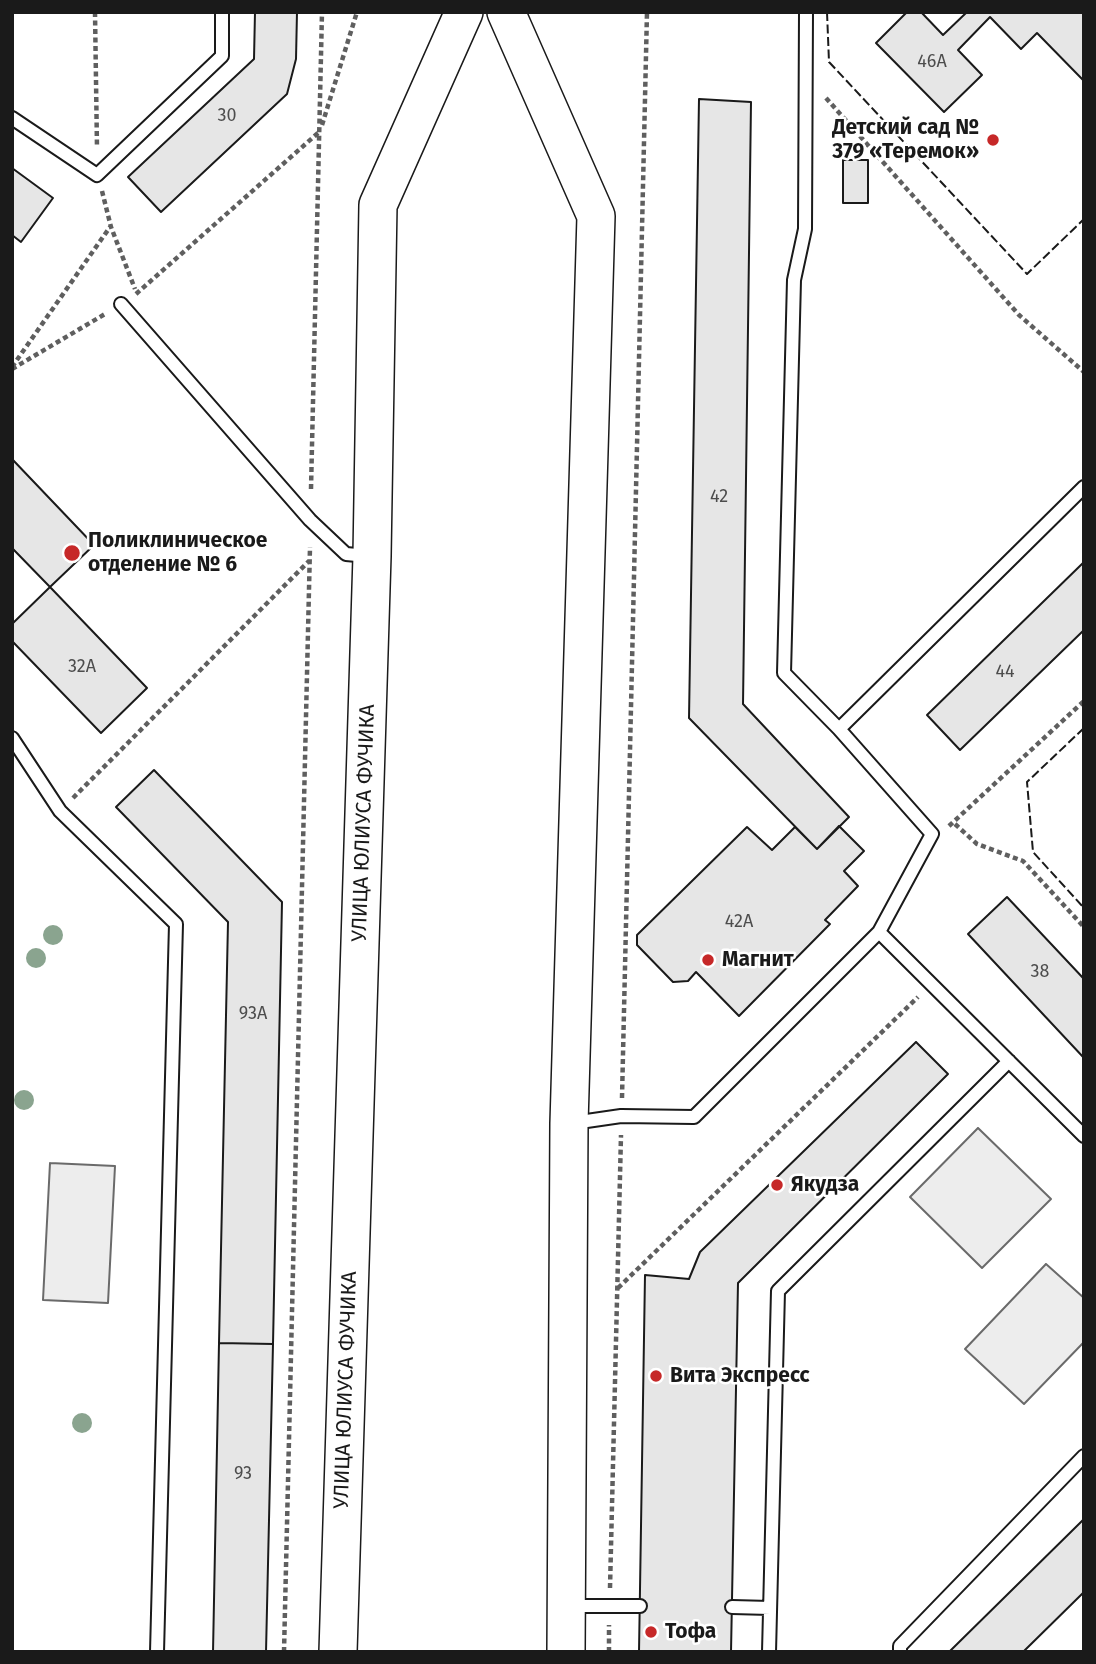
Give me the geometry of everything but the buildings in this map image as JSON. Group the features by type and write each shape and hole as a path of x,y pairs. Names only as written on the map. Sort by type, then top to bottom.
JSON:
{"main road":[{"name":"УЛИЦА ЮЛИУСА ФУЧИКА","path":"338,1652 372,556 378,205 464,12"},
{"path":"506,12 596,216 569,1123 566,1652"}],"lane":[{"path":"12,118 97,175 222,56 222,12"},
{"path":"569,1123 621,1116 694,1116 879,932 932,834 839,729 784,673 794,280 805,229 806,12"},
{"path":"121,304 310,520 346,554 372,556"},
{"path":"839,729 1084,487"},
{"path":"12,738 60,811 176,925 157,1652"},
{"path":"879,932 1084,1136"},
{"path":"769,1652 778,1291 1009,1061"},
{"path":"900,1652 900,1646 1084,1456"},
{"path":"566,1606 640,1606"},
{"path":"732,1607 770,1608"}],"path":[{"path":"95,12 97,175 111,227 137,293"},
{"path":"284,1652 322,12"},
{"path":"12,368 137,293 319,132 357,12"},
{"path":"609,1652 647,12"},
{"path":"806,76 1019,316 1084,372"},
{"path":"12,368 111,227"},
{"path":"60,811 309,560"},
{"path":"932,834 955,824 1084,701"},
{"path":"955,824 977,844 1023,861 1084,928"},
{"path":"617,1290 931,984"}],"shaded area":[{"path":"978,1128 1051,1199 982,1268 910,1197"},
{"path":"50,1163 115,1166 108,1303 43,1300"},
{"path":"1046,1264 1084,1298 1084,1342 1024,1404 965,1349"}],"fence":[{"path":"827,12 829,62 1027,274 1084,219"},
{"path":"1084,728 1027,782 1033,852 1084,908"}],"place":[{"name":"Детский сад № 379 «Теремок»","path":"993,140"},
{"name":"Поликлиническое отделение № 6","path":"72,553"},
{"name":"Магнит","path":"708,960"},
{"name":"Якудза","path":"777,1185"},
{"name":"Вита Экспресс","path":"656,1376"},
{"name":"Тофа","path":"651,1632"}]}
